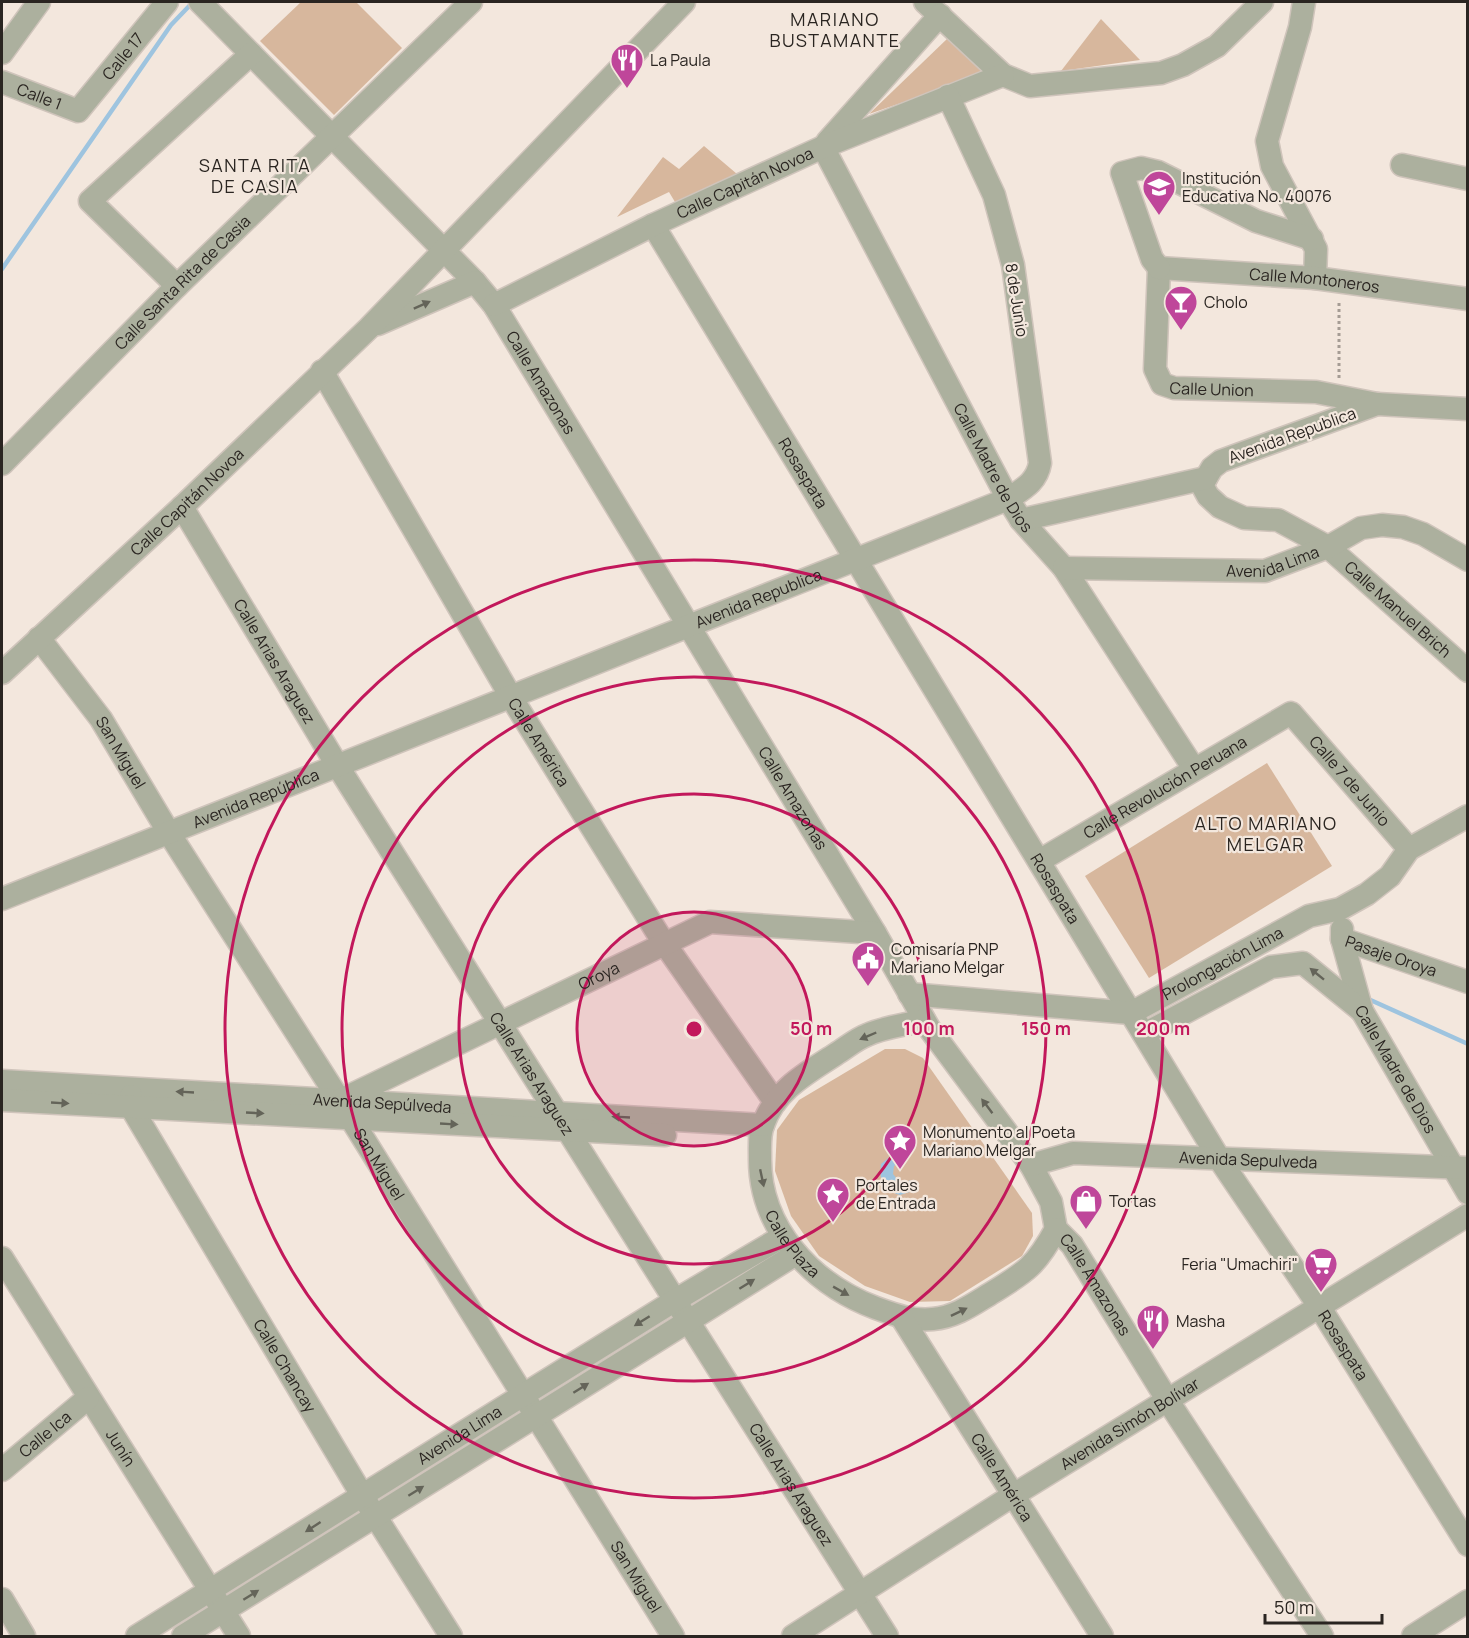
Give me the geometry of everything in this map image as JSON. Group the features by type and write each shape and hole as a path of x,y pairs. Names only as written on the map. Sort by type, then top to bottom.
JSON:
{"street":[{"path":"2,53 39,2"},
{"name":"Calle 17","path":"78,111 167,2"},
{"name":"Calle Santa Rita de Casia","path":"2,464 177,286 471,2"},
{"name":"Calle Capitán Novoa","path":"2,674 182,507 369,328 684,2"},
{"path":"823,147 932,8 1003,75 1030,86 1161,73 1217,46 1262,2"},
{"path":"1304,2 1300,27 1267,141 1272,166 1312,239 1318,259 1315,278"},
{"name":"Calle Amazonas","path":"201,3 444,250 494,305 874,933 924,1020 1031,1165 1051,1202 1056,1229 1071,1245 1168,1401 1322,1636"},
{"path":"177,286 90,201 251,54"},
{"name":"Calle Capitán Novoa","path":"494,305 652,225 823,147 1003,75"},
{"name":"Calle 1","path":"2,82 78,111"},
{"name":"8 de Junio","path":"948,96 994,195 1013,265 1040,463 1036,478 1008,499"},
{"name":"Calle Madre de Dios","path":"823,147 1008,499 1021,520 1064,568 1194,769"},
{"path":"1402,165 1467,178"},
{"path":"1159,268 1152,259 1122,173 1142,168 1158,172 1256,221 1312,239"},
{"name":"Rosaspata","path":"652,225 1220,1160 1319,1306 1467,1545"},
{"name":"Calle Montoneros","path":"1159,268 1339,280 1467,299"},
{"name":"Calle Union","path":"1159,268 1155,369 1162,384 1174,387 1316,392 1377,404"},
{"name":"Calle Capitán Novoa","path":"369,328 475,282"},
{"name":"Calle América","path":"322,371 511,698 665,944 775,1102"},
{"name":"Avenida Republica","path":"1206,478 1212,468 1221,461 1377,404 1467,409"},
{"path":"1021,520 1206,478"},
{"path":"1206,478 1202,485 1220,507 1244,518 1278,520 1328,547"},
{"name":"Avenida Republica","path":"511,698 1008,499"},
{"name":"Calle Arias Araguez","path":"182,507 337,765 887,1636"},
{"name":"Avenida Lima","path":"1064,568 1265,571 1328,547 1361,528 1382,525 1403,527 1423,534 1467,560"},
{"name":"Calle Manuel Brich","path":"1328,547 1467,671"},
{"name":"San Miguel","path":"39,638 101,719 169,833 345,1110 673,1636"},
{"name":"Avenida República","path":"2,899 511,698"},
{"name":"Calle Revolución Peruana","path":"1039,861 1291,713"},
{"name":"Calle 7 de Junio","path":"1291,713 1409,849"},
{"name":"Prolongación Lima","path":"1131,1013 1309,916 1340,909 1367,894 1390,876 1409,849 1467,816"},
{"name":"Pasaje Oroya","path":"1340,909 1342,939 1467,982"},
{"name":"Oroya","path":"345,1110 501,1023 710,922 874,933"},
{"name":"Calle Madre de Dios","path":"1342,939 1362,1011 1459,1168 1467,1192"},
{"path":"1144,1034 1271,967 1303,963 1362,1011"},
{"path":"909,994 1131,1013"},
{"name":"Calle Plaza","path":"924,1020 867,1034 793,1082 775,1102 761,1133 760,1171 767,1202 789,1246 825,1282 862,1303 902,1318 933,1319 954,1315 1025,1273 1043,1252 1056,1229"},
{"name":"Avenida Sepúlveda","path":"2,1082 131,1098 761,1133"},
{"name":"Avenida Sepúlveda","path":"2,1100 131,1098"},
{"name":"Calle Chancay","path":"131,1098 362,1495 452,1636"},
{"name":"Avenida Sepulveda","path":"1031,1165 1073,1153 1459,1168"},
{"name":"Avenida Simón Bolívar","path":"793,1636 1012,1496 1467,1215"},
{"name":"Avenida Lima","path":"137,1636 211,1592 674,1301 789,1246"},
{"name":"Avenida Lima","path":"183,1636 687,1321 789,1246"},
{"name":"Junín","path":"2,1258 239,1636"},
{"name":"Calle América","path":"902,1318 1102,1636"},
{"name":"Calle Ica","path":"2,1470 88,1398"},
{"path":"2,1599 24,1636"},
{"path":"1413,1636 1467,1601"}],"path":[{"path":"1339,280 1339,397"}],"shaded area":[{"path":"301,2 356,2 402,48 334,115 260,41"},
{"path":"1101,19 1140,60 1061,71"},
{"path":"948,38 985,74 869,114"},
{"path":"704,146 737,174 675,202 669,192 617,217 663,157 679,169"},
{"path":"1267,763 1332,866 1149,978 1085,876"},
{"path":"885,1049 905,1049 923,1058 1032,1213 1033,1236 1022,1256 950,1301 910,1302 865,1286 819,1256 791,1216 775,1171 777,1130 799,1100"}],"water":[{"path":"893,1154 901,1162 894,1166 893,1174 898,1180 907,1183 910,1180 916,1190 900,1195 883,1184 881,1164"}],"waterway":[{"path":"2,269 171,25 193,2"},
{"path":"1366,998 1468,1044"}],"place":[{"name":"La Paula","path":"627,89"},
{"name":"Institución Educativa No. 40076","path":"1159,216"},
{"name":"Cholo","path":"1181,331"},
{"name":"Comisaría PNP Mariano Melgar","path":"868,987"},
{"name":"Monumento al Poeta Mariano Melgar","path":"900,1170"},
{"name":"Portales de Entrada","path":"833,1223"},
{"name":"Tortas","path":"1086,1230"},
{"name":"Feria \"Umachiri\"","path":"1321,1293"},
{"name":"Masha","path":"1153,1350"}],"district":[{"name":"MARIANO BUSTAMANTE","path":"835,30"},
{"name":"SANTA RITA DE CASIA","path":"255,176"},
{"name":"ALTO MARIANO MELGAR","path":"1266,834"}]}
